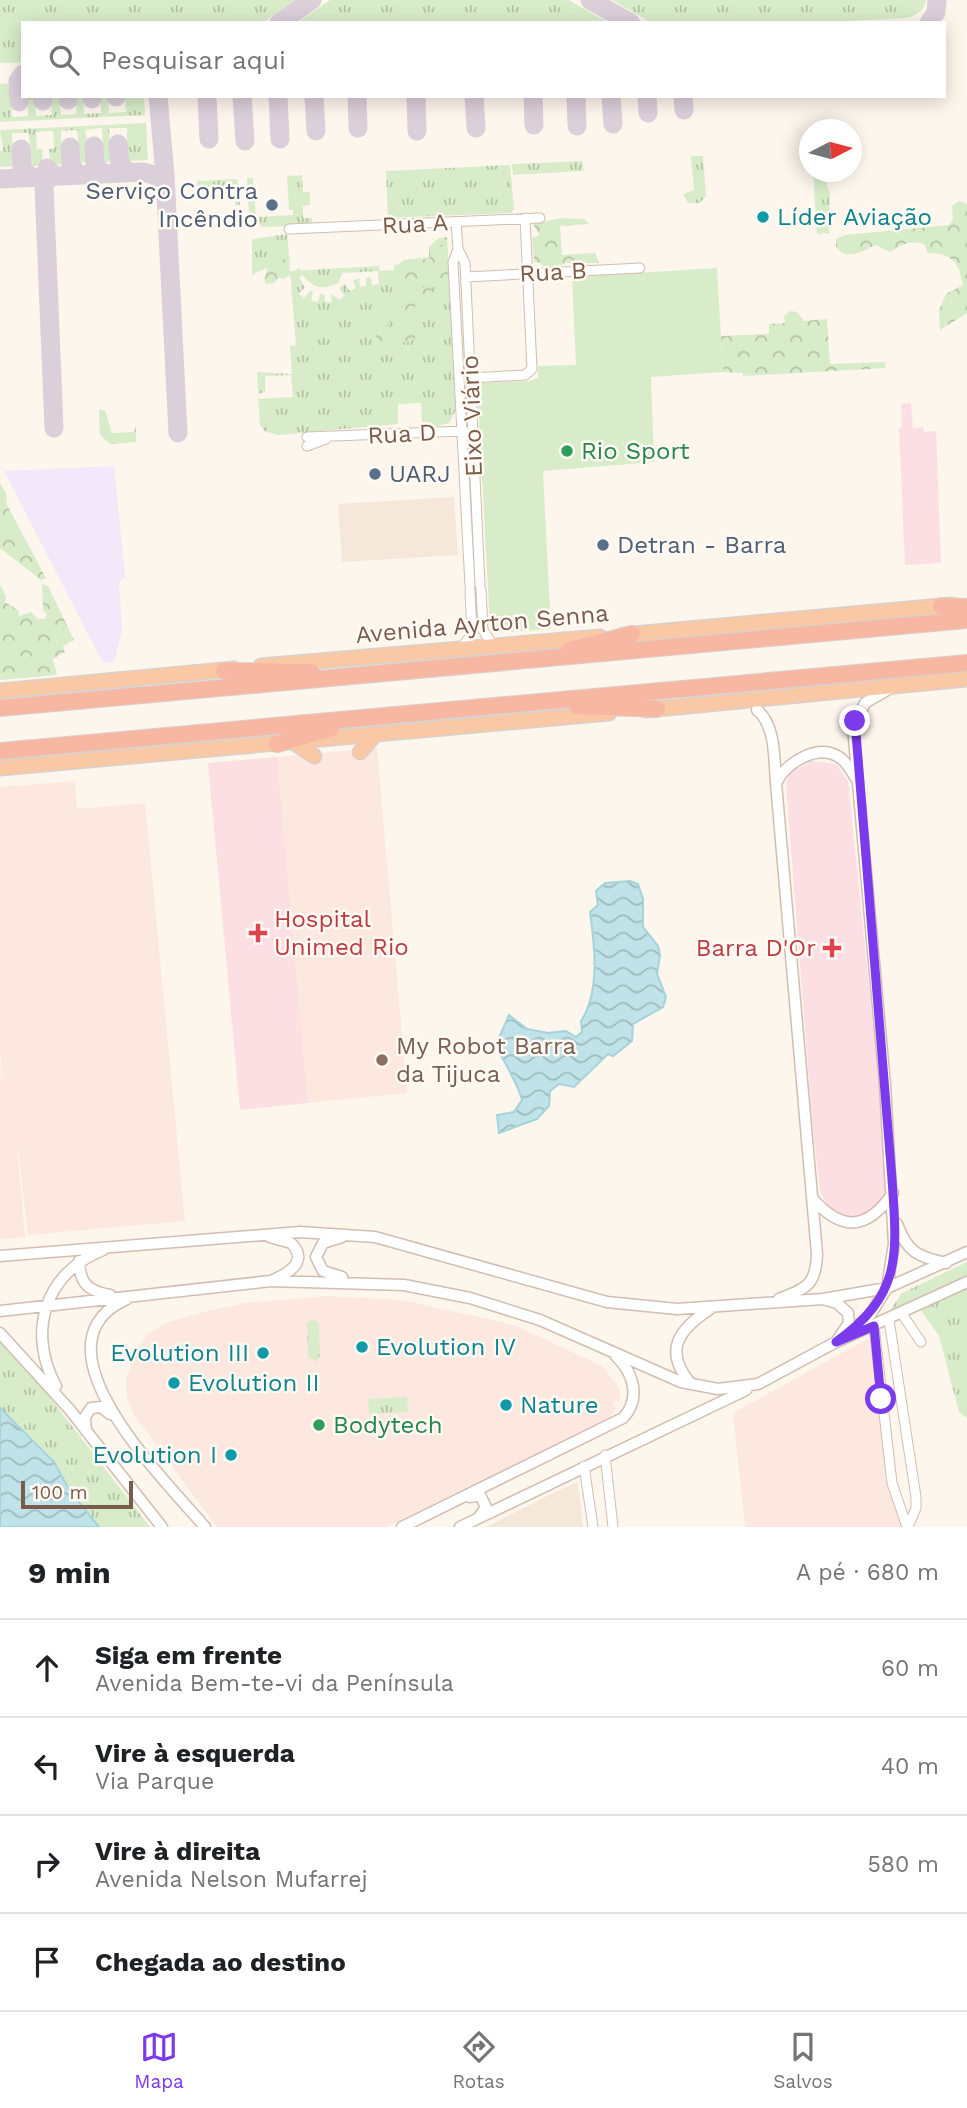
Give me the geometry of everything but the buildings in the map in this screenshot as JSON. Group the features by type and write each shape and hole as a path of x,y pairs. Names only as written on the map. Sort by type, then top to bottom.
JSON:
{"highway":[{"path":"941,606 967,605"},
{"name":"Avenida Ayrton Senna","path":"0,691 941,606"},
{"name":"Avenida Ayrton Senna","path":"0,708 967,620"},
{"path":"527,661 632,634"},
{"path":"0,751 967,663"},
{"path":"223,671 324,672 341,678"},
{"path":"0,768 967,679"},
{"path":"543,702 598,708 657,709"},
{"path":"713,704 757,710"},
{"path":"285,743 365,718"},
{"path":"360,752 375,735"},
{"path":"285,743 314,755"}],"street":[{"path":"471,378 519,376 531,371 525,218"},
{"name":"Rua A","path":"289,229 540,218"},
{"name":"Eixo Viário","path":"456,222 458,249 465,263 466,276 480,588 477,626 461,649"},
{"name":"Eixo Viário","path":"458,249 453,262 470,588 477,626 494,647"},
{"name":"Rua B","path":"466,276 640,268"},
{"path":"460,415 472,415"},
{"name":"Rua D","path":"307,441 473,431"},
{"path":"836,1342 863,1323 887,1288 892,1271 893,1193 855,721 861,707 878,694 898,685"},
{"path":"757,710 765,718 770,730 776,783 817,1254 814,1278 808,1286 771,1302"},
{"path":"776,783 792,763 822,753 840,757 858,782"},
{"path":"813,1199 833,1218 858,1222 880,1211 893,1193"},
{"path":"894,1215 908,1247 925,1258 946,1263"},
{"path":"0,1256 300,1232 351,1235 396,1242 607,1302 644,1307 713,1308 823,1299 887,1288 967,1252"},
{"path":"263,1235 291,1243 299,1255 298,1264 292,1270 271,1281"},
{"path":"351,1235 323,1243 316,1257 323,1272 356,1281"},
{"path":"70,1410 47,1367 41,1347 40,1325 57,1286 79,1261 114,1246"},
{"path":"79,1261 82,1283 88,1289 116,1297"},
{"path":"0,1311 271,1281 356,1281 404,1285 470,1297 540,1320 691,1384 718,1389 758,1384"},
{"path":"460,1527 605,1455 758,1384 836,1342 967,1282"},
{"path":"136,1295 119,1302 104,1314 89,1347 90,1366 107,1404 120,1423 205,1527"},
{"path":"823,1299 837,1303 848,1313 849,1323 836,1342"},
{"path":"691,1384 676,1361 678,1339 695,1319 713,1308"},
{"path":"902,1314 921,1342"},
{"path":"889,1320 917,1503 907,1527"},
{"path":"874,1326 892,1483 907,1527"},
{"path":"0,1333 70,1410 162,1527"},
{"path":"406,1525 614,1424 630,1411 634,1392 630,1374 608,1349"},
{"path":"879,1383 899,1379"},
{"path":"86,1432 85,1417 92,1408 101,1407 120,1423"},
{"path":"605,1455 614,1527"},
{"path":"584,1466 593,1527"},
{"path":"509,1477 501,1487 505,1496 540,1489"},
{"path":"406,1525 419,1522 476,1495 484,1498 486,1507 479,1518"}],"shaded area":[{"path":"911,403 913,428 923,427 924,432 936,431 941,563 905,565 899,428 902,427 901,404"},
{"path":"114,466 125,577 119,582 122,630 114,662 103,663 4,471"},
{"path":"454,497 458,555 342,562 338,504"},
{"path":"377,748 407,1093 308,1103 277,757"},
{"name":"Hospital Unimed Rio","path":"277,757 308,1103 240,1110 208,763"},
{"name":"Barra D'Or","path":"811,761 836,764 848,781 882,1112 888,1189 882,1200 864,1215 853,1218 839,1215 827,1205 820,1191 812,1120 786,784 789,774"},
{"path":"75,781 77,809 145,803 185,1221 28,1235 16,1133 25,1237 0,1239 0,1066 4,1094 0,1050 0,787"},
{"path":"328,1296 401,1300 514,1325 602,1366 620,1389 620,1401 615,1400 613,1406 617,1408 610,1417 570,1439 387,1527 217,1527 134,1415 127,1397 126,1379 137,1348 148,1334 166,1323 200,1313 245,1303"},
{"path":"867,1339 871,1341 889,1492 902,1527 745,1527 733,1413"},
{"path":"578,1482 583,1527 486,1527 557,1491"}],"green space":[{"path":"0,0 295,0 265,21 21,21 21,62 0,63"},
{"path":"330,0 569,0 606,21 300,21"},
{"path":"612,0 926,0 920,12 908,18 847,21 649,21"},
{"path":"15,83 16,100 11,101 12,117 28,116 27,100 22,98 37,98 36,116 52,115 50,98 59,98 61,115 76,114 76,98 83,98 84,114 101,113 101,98 108,98 109,113 126,112 125,98 144,98 145,115 0,122 0,84"},
{"path":"146,123 148,160 123,161 122,145 127,144 127,128 109,128 110,145 115,145 116,162 99,162 98,146 103,146 102,128 85,130 92,162 74,163 74,147 79,147 77,130 61,131 61,148 67,148 67,164 50,164 49,149 54,148 53,131 36,132 37,149 42,149 43,165 26,166 25,150 30,149 29,133 12,133 13,150 18,150 19,166 0,167 0,151 3,150 0,130"},
{"path":"691,156 703,156 706,196 700,203 688,203 683,194 694,190"},
{"path":"582,161 584,171 513,175 512,164"},
{"path":"510,165 514,209 511,213 388,218 386,171"},
{"path":"302,175 303,192 310,192 310,205 303,206 303,218 312,218 312,225 263,227 249,217 247,178 253,178 256,217 293,215 293,210 289,210 287,176"},
{"path":"237,179 240,205 236,205 235,190 198,192 197,181"},
{"path":"814,182 826,182 830,193 829,233 817,234"},
{"path":"959,201 967,204 967,313 940,330 939,310 946,294 963,285 953,260 936,253 928,253 924,244 918,243 906,244 890,252 876,245 850,255 836,247 836,239 845,235 949,225 953,220 952,206"},
{"path":"561,218 584,219 589,224 560,226 562,255 595,253 599,263 566,263 544,272 541,263 534,262 532,238 539,235 533,224"},
{"path":"287,234 290,266 267,268 252,275 252,239"},
{"path":"447,237 456,409 449,423 428,428 428,422 422,423 421,403 398,404 398,424 278,435 264,431 260,424 258,399 293,397 291,375 265,376 265,392 258,394 257,372 292,374 290,346 296,345 290,271 379,266 380,271 394,270 394,265 404,264 404,260 429,257 429,247 439,238","holes":["378,271 379,284 372,285 371,277 366,278 366,286 360,287 359,278 353,281 356,288 350,291 345,284 340,288 344,296 339,300 331,293 332,302 325,302 324,294 320,294 318,302 311,301 313,292 310,291 304,298 299,294 305,287 299,278 303,275 315,286 325,287 339,282 342,273"]},
{"path":"439,238 439,246 447,242 449,277 436,279 422,275 417,283 421,289 429,285 433,291 431,299 436,305 419,301 411,312 396,315 387,325 389,332 412,332 416,338 406,343 395,339 381,345 375,335 379,319 392,306 403,308 399,298 411,297 410,280 398,277 396,266 404,260 429,259 433,253 429,247"},
{"path":"279,258 289,261 290,273 300,268 300,274 295,279 289,275 285,279 279,278 274,283 266,284 264,279 268,265"},
{"name":"Rio Sport","path":"717,268 723,372 651,377 654,462 543,471 551,629 493,633 490,627 477,383 529,381 538,378 538,366 576,365 572,277"},
{"path":"790,311 797,312 804,321 827,319 830,364 885,362 886,368 743,376 742,373 723,372 721,336 769,334 769,324 785,323 784,316"},
{"path":"99,410 105,410 112,433 134,432 136,426 136,442 110,444 100,435"},
{"path":"0,483 6,493 7,505 46,578 41,580 0,548"},
{"path":"42,584 48,586 74,640 63,646 65,652 53,659 57,675 0,680 0,585 6,596 5,602 18,610 19,616 31,612 38,619 45,619 47,614 43,610"},
{"path":"967,1262 967,1418 959,1412 939,1336 918,1306 886,1316 902,1293"},
{"path":"313,1319 319,1323 320,1355 316,1362 308,1356 307,1323"},
{"path":"0,1336 150,1527 99,1527 70,1491 54,1462 0,1408"},
{"path":"407,1397 408,1412 369,1414 368,1399"}],"water":[{"path":"630,881 638,884 643,899 643,927 658,946 660,955 657,974 666,997 663,1007 633,1024 632,1041 613,1056 608,1054 574,1087 559,1084 550,1091 549,1106 537,1119 499,1133 497,1115 514,1112 522,1100 495,1047 509,1015 527,1029 548,1033 566,1031 576,1037 582,1032 581,1021 594,983 590,912 598,905 596,891 605,883"},
{"path":"0,1408 54,1462 70,1491 99,1527 0,1527"}],"taxiway":[{"path":"282,21 312,0"},
{"path":"590,0 627,21"},
{"path":"930,21 936,12 937,0"},
{"path":"19,102 18,81 21,77"},
{"path":"158,98 165,175 178,433"},
{"path":"207,98 209,139"},
{"path":"242,98 245,141"},
{"path":"278,98 280,139"},
{"path":"314,98 316,131"},
{"path":"357,98 358,128"},
{"path":"416,98 417,131"},
{"path":"474,98 476,128"},
{"path":"533,98 534,125"},
{"path":"576,98 577,126"},
{"path":"611,98 613,124"},
{"path":"647,98 648,113"},
{"path":"683,98 684,110"},
{"path":"118,144 120,164 128,172"},
{"path":"94,146 95,165 103,173"},
{"path":"70,147 71,166 79,175"},
{"path":"21,149 22,169 31,177"},
{"path":"47,168 55,176 48,178 44,186 54,428"},
{"path":"0,179 143,172 157,176 165,187"}],"place":[{"name":"Serviço Contra Incêndio","path":"272,205"},
{"name":"Líder Aviação","path":"763,217"},
{"name":"Rio Sport","path":"567,451"},
{"name":"UARJ","path":"375,474"},
{"name":"Detran - Barra","path":"603,545"},
{"name":"Hospital Unimed Rio","path":"258,933"},
{"name":"Barra D'Or","path":"832,948"},
{"name":"My Robot Barra da Tijuca","path":"382,1060"},
{"name":"Evolution IV","path":"362,1347"},
{"name":"Evolution III","path":"263,1353"},
{"name":"Evolution II","path":"174,1383"},
{"name":"Nature","path":"506,1405"},
{"name":"Bodytech","path":"319,1425"},
{"name":"Evolution I","path":"231,1455"}],"route":[{"path":"855,721 853,733 892,1179 894,1244 892,1271 887,1288 863,1323 836,1342 874,1326 881,1399"}]}
